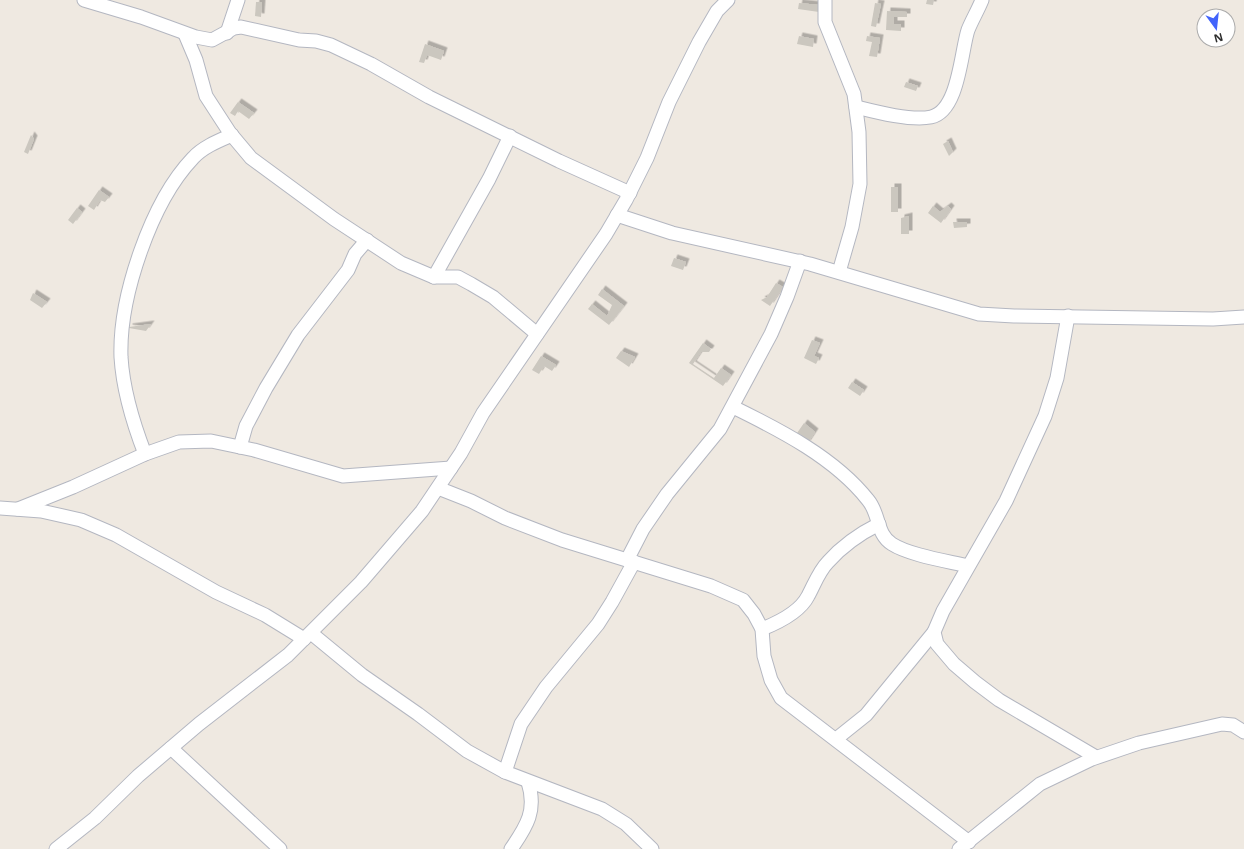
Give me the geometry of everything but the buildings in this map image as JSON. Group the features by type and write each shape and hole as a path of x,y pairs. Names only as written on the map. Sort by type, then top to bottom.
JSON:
{"street":[{"path":"84,0 141,17 185,34 212,40 234,28 241,27 299,40 316,41 331,46 371,64 429,97 559,161 630,192"},
{"path":"227,33 238,0"},
{"path":"56,849 95,818 138,776 171,748 288,655 361,582 422,511 451,468 483,413 617,215 630,192 669,102 699,42 717,11 728,0"},
{"path":"826,0 825,22 854,94 859,132 860,184 852,227 839,272"},
{"path":"856,107 885,114 932,117 943,109 950,100 959,74 968,31 982,0"},
{"path":"185,34 196,60 206,96 232,135 251,158 290,188 401,262 434,277 458,277 493,297 537,334"},
{"path":"145,454 131,416 121,358 122,324 128,294 141,251 157,213 183,170 194,157 211,144 232,135"},
{"path":"434,277 489,179 510,136"},
{"path":"617,215 672,232 800,261 979,314 1014,316 1213,319 1244,317"},
{"path":"240,447 246,426 266,388 298,335 348,270 355,254 367,240"},
{"path":"504,772 521,724 546,687 598,624 612,602 631,561 643,529 666,494 720,429 733,407 771,334 787,297 800,261"},
{"path":"836,739 866,715 934,632 943,611 1006,501 1045,416 1057,378 1068,316"},
{"path":"733,407 776,428 834,466 869,500 879,524 881,535 892,544 916,553 968,566"},
{"path":"18,509 73,487 145,454 179,442 211,441 240,447 344,476 451,468"},
{"path":"438,488 471,501 505,518 562,540 711,586 743,600 754,614 762,630 766,662 771,680 782,698 836,739 964,845 1040,784 1096,757 1139,743 1222,724 1233,725 1244,732"},
{"path":"0,508 41,511 81,520 116,535 216,592 307,636 418,714 467,751 504,772 602,809 626,824 652,849"},
{"path":"762,630 776,624 795,610 807,598 826,563 843,546 856,536 879,524"},
{"path":"934,632 937,644 954,664 975,682 999,700 1096,757"},
{"path":"171,748 280,849"},
{"path":"511,849 526,828 532,810 532,795 528,782"}]}
